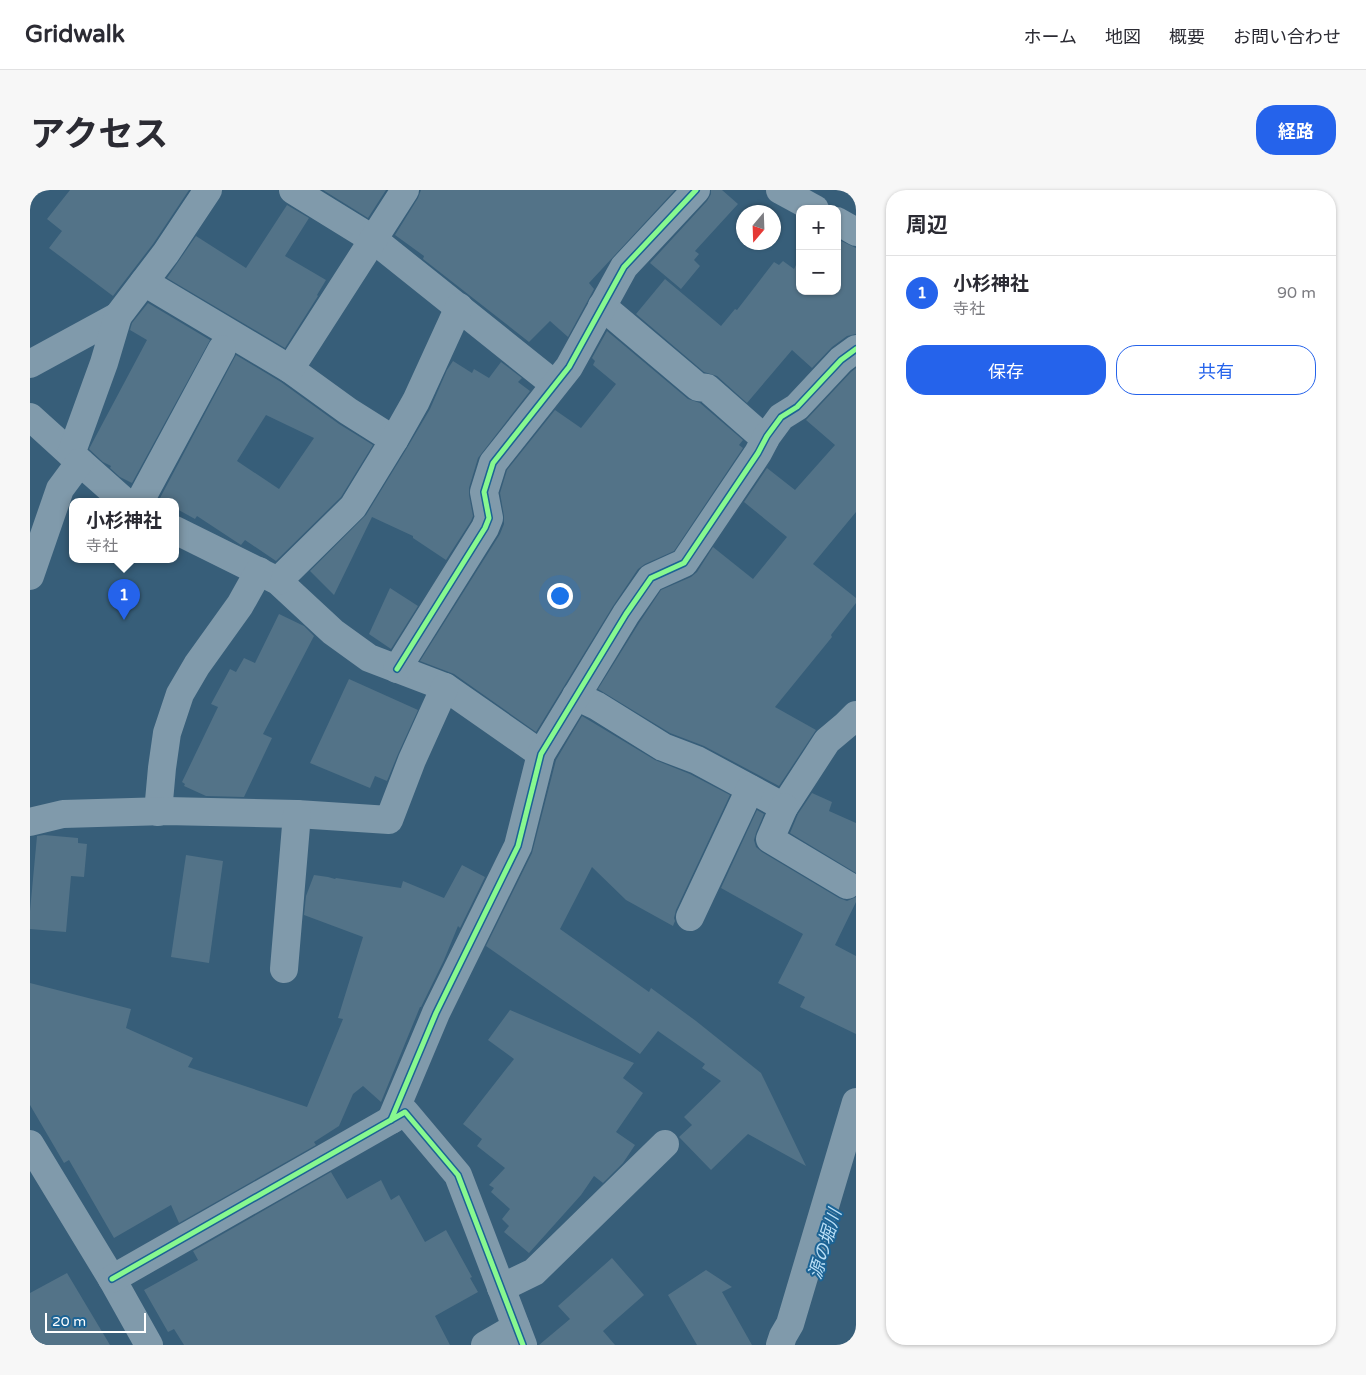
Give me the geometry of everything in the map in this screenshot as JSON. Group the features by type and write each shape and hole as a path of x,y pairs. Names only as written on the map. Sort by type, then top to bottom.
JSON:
{"street":[{"path":"30,576 60,489 75,458 118,316 166,253 208,190"},
{"path":"293,190 374,240 554,384"},
{"path":"290,369 405,190"},
{"path":"398,668 485,528 489,518 484,492 493,463 569,367 624,267 696,190"},
{"path":"780,190 807,205"},
{"path":"841,223 856,232"},
{"path":"144,282 290,369 348,411 394,440"},
{"path":"602,306 698,387 707,388 765,439"},
{"path":"158,812 167,733 180,694 197,664 240,606 268,576 353,507 416,401 459,307"},
{"path":"30,364 118,316"},
{"path":"142,498 222,349"},
{"path":"391,1120 436,1013 518,846 541,754 626,614 651,578 684,563 781,417 797,407 841,360 856,349"},
{"path":"30,417 121,498"},
{"path":"179,532 268,576 333,632 369,658 445,687 541,754"},
{"path":"30,822 63,814 166,811 231,811 389,820 412,760 445,687"},
{"path":"576,696 597,706 662,747 697,760 784,807"},
{"path":"847,885 770,839 784,807 827,740 856,715"},
{"path":"690,917 750,789"},
{"path":"284,969 297,814"},
{"path":"780,1345 790,1324 856,1102"},
{"path":"112,1279 405,1112 458,1175 519,1336 485,1345"},
{"path":"30,1144 112,1279 149,1345"},
{"path":"501,1288 534,1272 666,1144"}],"building":[{"path":"70,190 189,190 153,244 113,296 49,248 62,231 47,219"},
{"path":"323,190 386,190 368,218"},
{"path":"421,190 675,190 589,283 594,289 568,337 550,321 529,342 423,259 424,256 395,235"},
{"path":"711,190 722,190 738,204 695,251 699,254 694,260 700,266 681,289 650,263 707,201"},
{"path":"287,205 309,218 285,256 326,280 285,348 167,278 196,236 246,268"},
{"path":"841,241 856,248 856,334 847,336 832,347 812,368 792,350 747,403 717,376 704,372 636,314 665,279 721,326 735,309 737,310 774,262 779,265 783,261 794,269 796,265 796,295 841,295"},
{"path":"148,303 210,340 132,483 120,477 110,468 111,466 103,462 89,449 147,340 130,330 132,323"},
{"path":"607,331 688,399 700,403 743,440 739,445 743,448 674,551 638,569 613,606 536,732 454,674 420,661 500,534 504,524 504,516 500,493 507,470 555,410 581,428 616,384 593,365 595,361 592,358"},
{"path":"236,355 281,382 339,424 373,445 341,497 276,561 245,540 241,545 197,516 195,519 179,510 179,498 160,498","holes":["266,415 314,438 279,489 237,461"]},
{"path":"453,361 472,373 474,369 489,378 501,362 522,378 518,382 530,391 478,458 469,488 473,516 471,521 446,560 413,538 413,536 372,517 334,595 310,571 366,515 430,409 447,370"},
{"path":"856,368 856,512 813,564 856,598 856,603 831,635 832,637 775,707 816,730 779,786 704,746 670,733 598,689 661,590 691,577 697,572 713,547 753,579 787,537 744,502 767,468 795,490 835,445 806,420"},
{"path":"390,588 418,606 391,649 369,634"},
{"path":"279,614 304,626 314,636 263,734 272,738 244,797 206,796 184,786 185,784 182,782 218,707 211,704 230,669 236,672 244,658 255,663"},
{"path":"349,679 418,710 387,781 375,776 370,788 310,763"},
{"path":"582,716 655,760 690,774 730,795 676,910 673,926 626,900 592,867 560,929 649,992 651,988 761,1073 806,1166 748,1134 711,1170 679,1137 692,1125 684,1117 721,1081 702,1068 705,1064 658,1031 640,1054 486,946 532,853 556,760"},
{"path":"812,793 832,802 829,811 856,823 856,873 790,833 798,814"},
{"path":"757,810 764,814 754,840 756,847 839,898 847,901 856,897 856,902 835,945 856,956 856,1034 800,1007 805,997 778,983 803,934 721,888"},
{"path":"37,836 78,838 78,843 87,844 84,877 71,876 66,932 30,929"},
{"path":"186,855 223,861 209,963 171,957"},
{"path":"462,865 485,877 460,928 458,926 444,960 420,1007 381,1102 363,1086 353,1094 339,1126 314,1142 316,1145 179,1223 171,1205 114,1238 69,1160 64,1163 30,1105 30,983 131,1009 126,1028 193,1058 188,1067 307,1107 343,1019 338,1018 363,937 304,915 306,896 314,875 401,888 403,881 444,898"},
{"path":"510,1010 634,1063 623,1078 643,1093 616,1132 635,1145 623,1163 603,1183 594,1176 581,1195 529,1253 504,1232 509,1226 502,1219 510,1209 491,1192 494,1188 489,1185 505,1168 477,1146 482,1139 463,1124 514,1059 488,1040"},
{"path":"331,1172 347,1199 381,1180 391,1200 399,1195 425,1242 446,1230 472,1277 470,1278 478,1292 435,1316 450,1345 184,1345 174,1329 168,1332 144,1290 198,1260 193,1251"},
{"path":"612,1258 644,1295 603,1331 615,1345 539,1345 570,1319 558,1306"},
{"path":"706,1270 732,1287 722,1292 752,1345 697,1345 668,1295"},
{"path":"67,1273 110,1345 30,1345 30,1293"}],"cycle path":[{"path":"397,669 485,528 489,518 484,492 493,463 569,367 624,267 696,190"},
{"path":"391,1120 436,1013 518,846 541,754 626,614 651,578 684,563 781,417 797,407 841,360 856,349"},
{"path":"112,1279 405,1112 458,1175 523,1345"}],"place":[{"name":"小杉神社","path":"124,620"}],"water label":[{"name":"源の堀川","path":"825,1244"}]}
